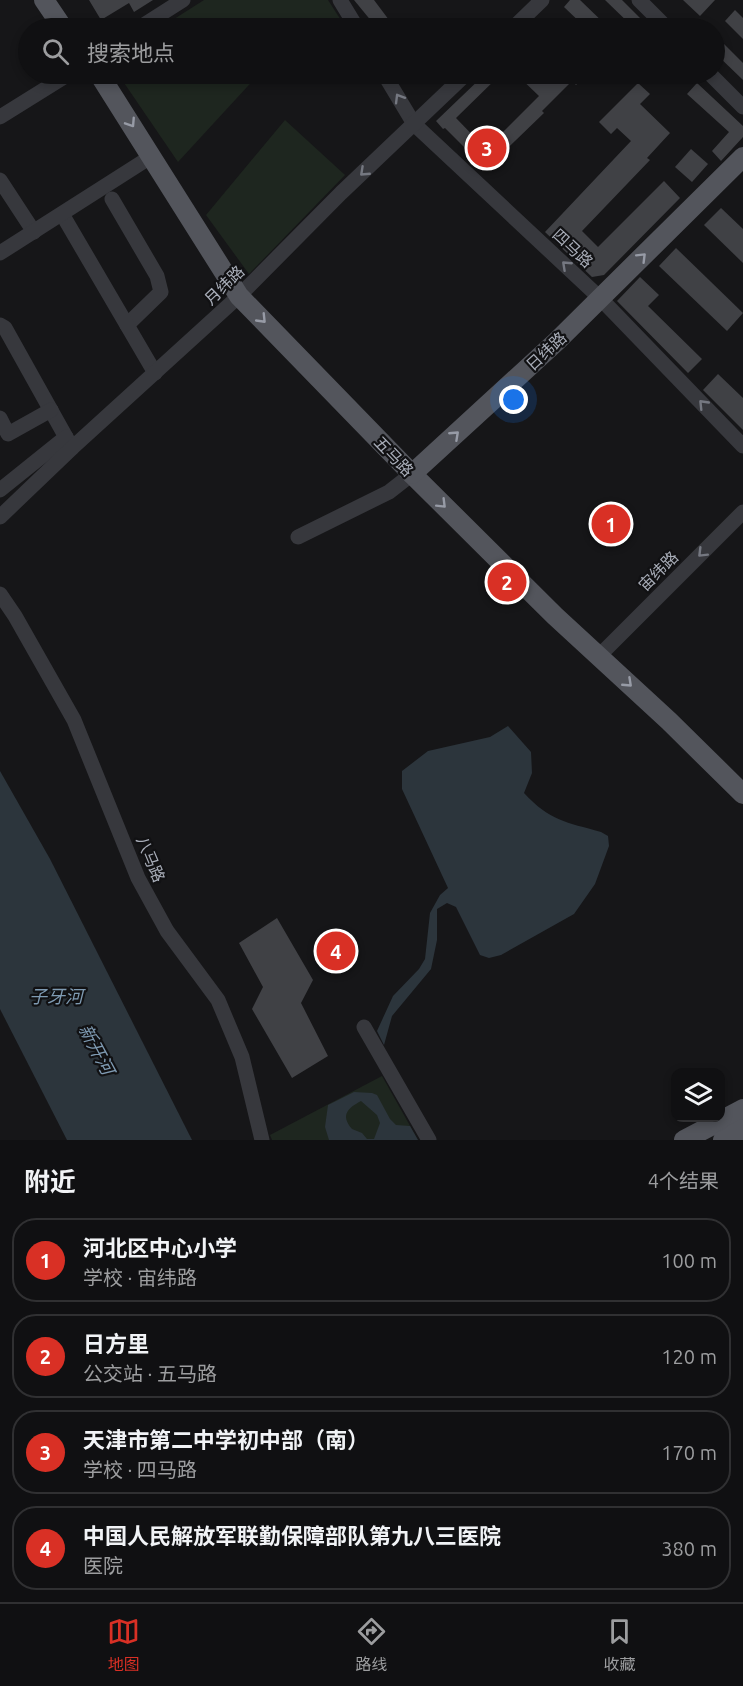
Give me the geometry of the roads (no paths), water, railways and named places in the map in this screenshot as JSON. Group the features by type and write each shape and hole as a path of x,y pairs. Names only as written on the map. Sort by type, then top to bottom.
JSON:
{"main road":[{"path":"44,0 56,18"},
{"path":"60,0 72,18"},
{"name":"五马路","path":"105,84 239,296 412,474 555,616 669,721 743,794"},
{"name":"日纬路","path":"412,474 557,341 743,157"},
{"path":"684,1140 743,1109"},
{"path":"723,1140 743,1129"}],"street":[{"path":"155,18 183,0"},
{"path":"340,0 351,18"},
{"path":"523,18 542,0"},
{"path":"639,0 657,18"},
{"path":"0,117 53,84"},
{"name":"四马路","path":"390,84 414,124 600,298 743,447"},
{"name":"月纬路","path":"0,517 69,442 155,373 239,296 341,193 456,84"},
{"path":"720,84 743,107"},
{"path":"0,253 152,156"},
{"path":"0,180 34,232"},
{"path":"112,199 157,276 162,292 127,325"},
{"path":"62,214 155,373"},
{"path":"0,325 5,328 69,442 0,490"},
{"path":"0,418 9,434 51,410"},
{"name":"日纬路","path":"298,537 389,492 412,474"},
{"name":"宙纬路","path":"599,656 743,512"},
{"name":"八马路","path":"0,594 74,720 138,879 167,931 218,1000 242,1057 262,1140"},
{"path":"364,1027 429,1140"}],"water":[{"path":"508,726 531,752 532,773 524,793 542,810 551,815 608,836 609,846 595,884 574,914 501,955 489,958 480,955 456,907 447,903 437,909 437,940 431,969 392,1016 384,1045 377,1031 393,996 419,969 425,959 430,913 440,895 448,888 402,789 402,771 428,751 490,737"},
{"name":"子牙河","path":"0,771 50,859 192,1140 67,1140 0,1009"},
{"path":"354,1092 372,1093 377,1095 390,1119 396,1125 410,1126 418,1140 329,1140 325,1127 328,1105","holes":["361,1101 377,1115 380,1123 374,1139 367,1139 362,1133 352,1129 346,1116 349,1109"]}],"place":[{"name":"天津市第二中学初中部（南）","path":"487,148"},
{"name":"河北区中心小学","path":"611,524"},
{"name":"日方里","path":"507,582"},
{"name":"中国人民解放军联勤保障部队第九八三医院","path":"336,951"}],"water label":[{"name":"新开河","path":"97,1049"}]}
